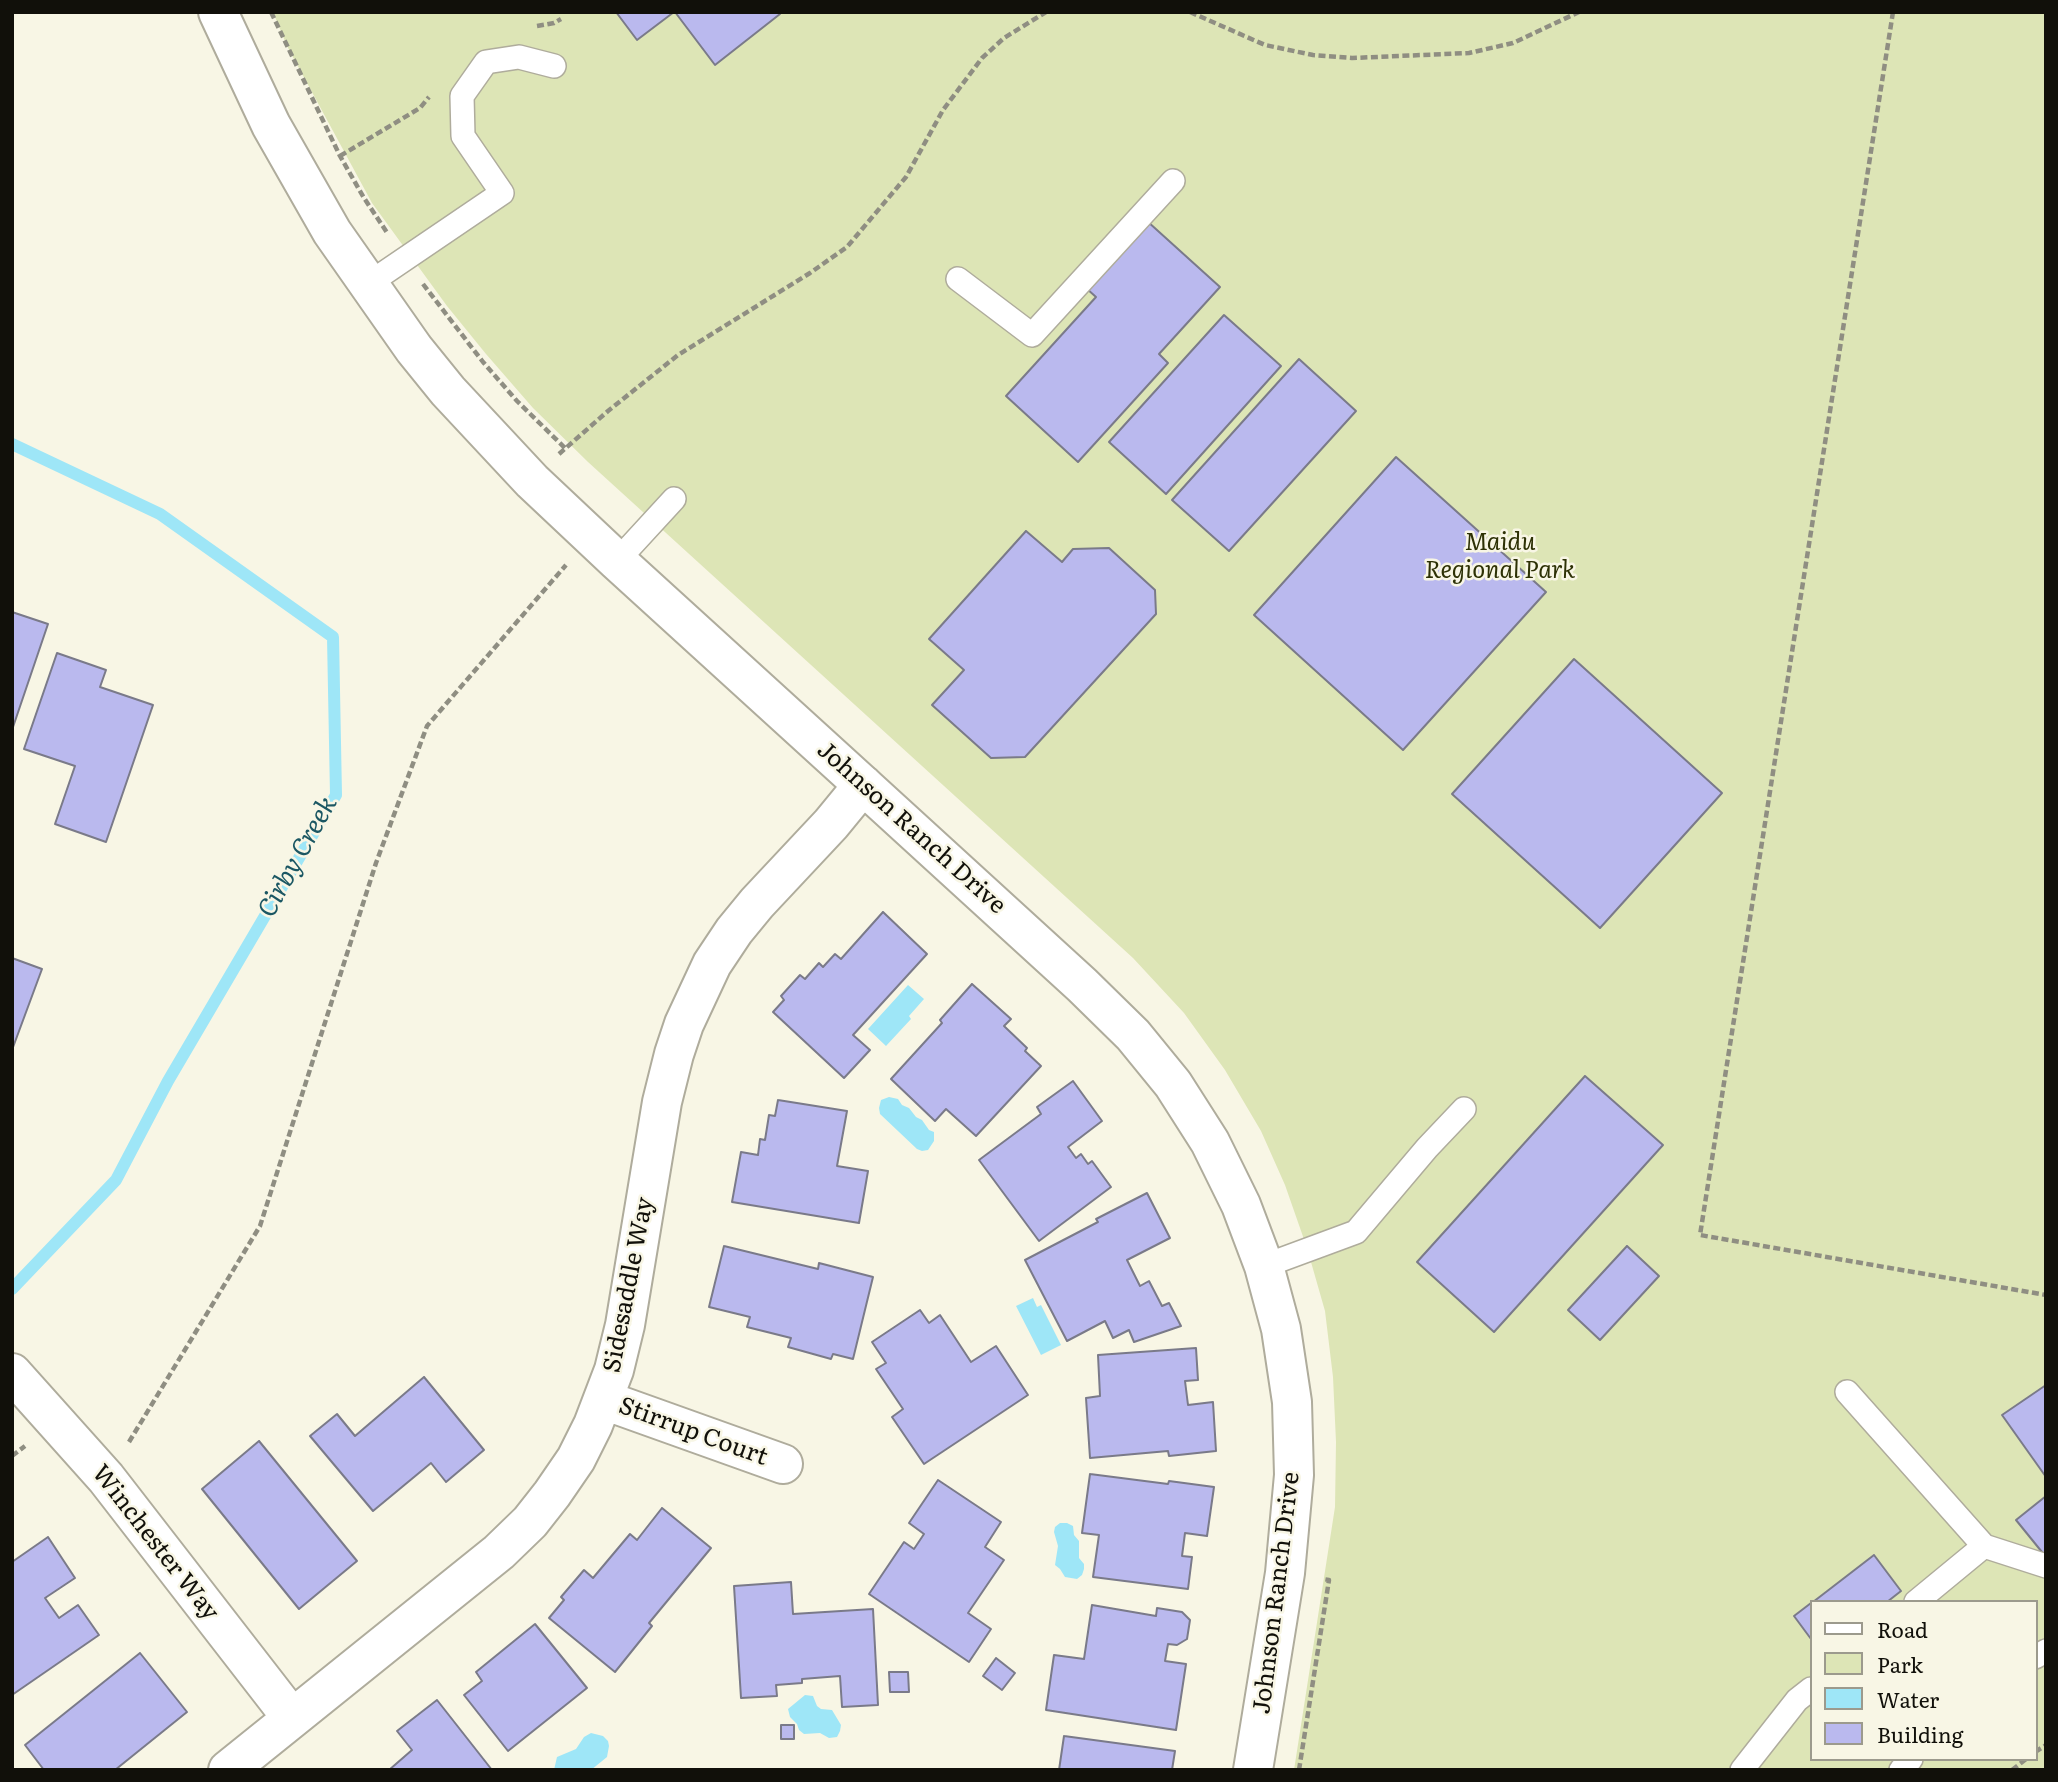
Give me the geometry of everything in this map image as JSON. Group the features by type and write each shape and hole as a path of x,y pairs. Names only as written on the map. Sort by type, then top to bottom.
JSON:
{"street":[{"name":"Johnson Ranch Drive","path":"218,12 271,125 332,232 448,391 532,481 604,549 1082,985 1133,1035 1173,1084 1210,1142 1241,1205 1264,1266 1281,1329 1292,1402 1294,1475 1285,1573 1252,1770"},
{"name":"Sidesaddle Way","path":"228,1770 499,1552 530,1522 576,1459 604,1400 614,1370 625,1325 662,1102 684,1024 712,964 734,931 863,785"},
{"name":"Winchester Way","path":"12,1373 106,1478 292,1718"},
{"name":"Stirrup Court","path":"604,1400 783,1464"}],"lane":[{"path":"368,284 502,193 463,136 462,96 486,62 519,57 554,66"},
{"path":"958,279 1032,335 1173,181"},
{"path":"604,549 674,499"},
{"path":"1264,1266 1356,1232 1464,1108"},
{"path":"1847,1392 1984,1546 2046,1566"},
{"path":"1918,1600 1984,1546"},
{"path":"1742,1770 1797,1700 1810,1690"}],"path":[{"path":"532,481 608,411 678,355 847,247 906,177 943,110 982,58 1004,38 1046,12"},
{"path":"1190,12 1265,45 1312,55 1352,58 1469,53 1513,43 1579,12"},
{"path":"1894,12 1700,1236 2046,1295"},
{"path":"106,1478 260,1226 376,863 427,726 604,549"}],"green space":[{"name":"Maidu Regional Park","path":"273,12 2046,12 2046,1770 1294,1770 1335,1507 1333,1377 1325,1311 1307,1248 1285,1185 1261,1131 1225,1070 1184,1013 1133,958 588,462 533,408 447,306 372,203 287,46"}],"water":[{"path":"908,985 924,999 909,1016 911,1019 886,1046 868,1029"},
{"path":"889,1097 898,1099 934,1132 934,1141 928,1150 917,1149 880,1114 881,1100"},
{"path":"1033,1298 1037,1307 1041,1305 1061,1345 1041,1355 1016,1306"},
{"path":"1060,1523 1073,1526 1074,1535 1079,1541 1079,1558 1084,1569 1077,1579 1065,1577 1055,1565 1058,1546 1054,1532"},
{"path":"805,1695 813,1696 821,1709 832,1710 841,1725 837,1737 829,1738 820,1733 804,1734 799,1730 788,1709"},
{"path":"591,1733 603,1736 608,1741 607,1757 591,1770 554,1770 557,1757 576,1749 584,1737"}],"building":[{"path":"616,12 674,12 637,40"},
{"path":"675,12 779,12 780,14 715,65"},
{"path":"1147,221 1220,287 1159,354 1168,363 1078,462 1006,396 1096,297 1086,288"},
{"path":"1224,315 1281,366 1166,494 1109,442"},
{"path":"1299,359 1356,411 1229,551 1172,500"},
{"path":"1396,457 1546,592 1403,750 1254,615"},
{"path":"1026,531 1062,562 1073,549 1109,548 1155,590 1156,614 1025,757 991,758 932,705 964,670 929,639"},
{"path":"12,612 48,624 12,730"},
{"path":"57,653 106,670 100,687 153,705 106,842 55,824 75,766 24,749"},
{"path":"1574,659 1722,793 1600,928 1452,794"},
{"path":"883,912 927,954 853,1035 870,1050 844,1078 773,1012 784,1000 781,996 800,975 805,979 819,963 823,967 835,954 841,959"},
{"path":"12,958 42,969 12,1050"},
{"path":"972,984 1011,1019 1004,1026 1041,1066 976,1136 946,1109 935,1121 891,1079 942,1023 940,1020"},
{"path":"1585,1076 1663,1145 1494,1332 1417,1262"},
{"path":"1073,1081 1102,1121 1068,1147 1076,1158 1081,1154 1088,1164 1092,1161 1111,1187 1039,1241 979,1160 1041,1114 1037,1107"},
{"path":"778,1100 847,1111 837,1166 868,1171 859,1223 732,1202 741,1152 758,1155 760,1139 765,1140 769,1115 775,1116"},
{"path":"1147,1193 1170,1238 1127,1260 1140,1286 1149,1281 1162,1306 1169,1303 1181,1326 1134,1342 1129,1330 1113,1338 1105,1321 1067,1341 1025,1260"},
{"path":"724,1246 818,1269 819,1263 873,1277 853,1359 833,1354 831,1359 788,1347 791,1338 747,1327 750,1317 709,1307"},
{"path":"1627,1246 1659,1276 1600,1340 1568,1310"},
{"path":"920,1310 929,1323 940,1315 971,1362 996,1346 1028,1395 924,1464 892,1417 903,1409 876,1369 886,1363 872,1342"},
{"path":"1196,1348 1198,1380 1185,1381 1188,1405 1213,1402 1216,1451 1169,1456 1168,1451 1090,1458 1086,1398 1100,1396 1098,1355"},
{"path":"424,1377 484,1450 446,1482 431,1463 373,1511 310,1436 337,1414 355,1436"},
{"path":"2046,1385 2046,1477 2002,1415"},
{"path":"259,1441 357,1561 299,1609 202,1489"},
{"path":"1090,1474 1214,1487 1207,1536 1185,1533 1182,1556 1192,1557 1188,1589 1093,1577 1099,1535 1082,1533"},
{"path":"938,1480 1001,1522 985,1547 1004,1560 968,1613 991,1629 969,1662 869,1594 904,1542 914,1549 924,1534 909,1523"},
{"path":"2046,1496 2046,1557 2016,1520"},
{"path":"662,1508 711,1548 649,1623 652,1626 615,1672 549,1618 564,1600 561,1597 584,1570 593,1578 630,1534 637,1540"},
{"path":"48,1537 75,1578 45,1598 59,1618 78,1605 99,1635 12,1695 12,1562"},
{"path":"1874,1555 1901,1591 1890,1600 1816,1600"},
{"path":"791,1582 793,1614 873,1609 878,1705 842,1707 840,1676 802,1679 802,1683 776,1685 777,1696 741,1698 734,1586"},
{"path":"1810,1604 1810,1638 1794,1616"},
{"path":"1092,1605 1156,1616 1157,1608 1182,1612 1190,1620 1187,1639 1177,1645 1168,1644 1165,1661 1186,1664 1176,1730 1046,1710 1054,1655 1084,1659"},
{"path":"535,1624 587,1688 508,1751 464,1695 482,1681 476,1672"},
{"path":"140,1653 187,1712 115,1770 44,1770 25,1745"},
{"path":"996,1658 1015,1673 1002,1690 983,1676"},
{"path":"889,1672 908,1672 909,1692 890,1692"},
{"path":"437,1700 492,1770 389,1770 412,1750 397,1731"},
{"path":"781,1725 794,1725 794,1739 781,1739"},
{"path":"1064,1736 1175,1751 1172,1770 1059,1770"}],"waterway":[{"name":"Cirby Creek","path":"12,444 160,514 333,637 336,795 168,1081 116,1180 12,1289"}]}
